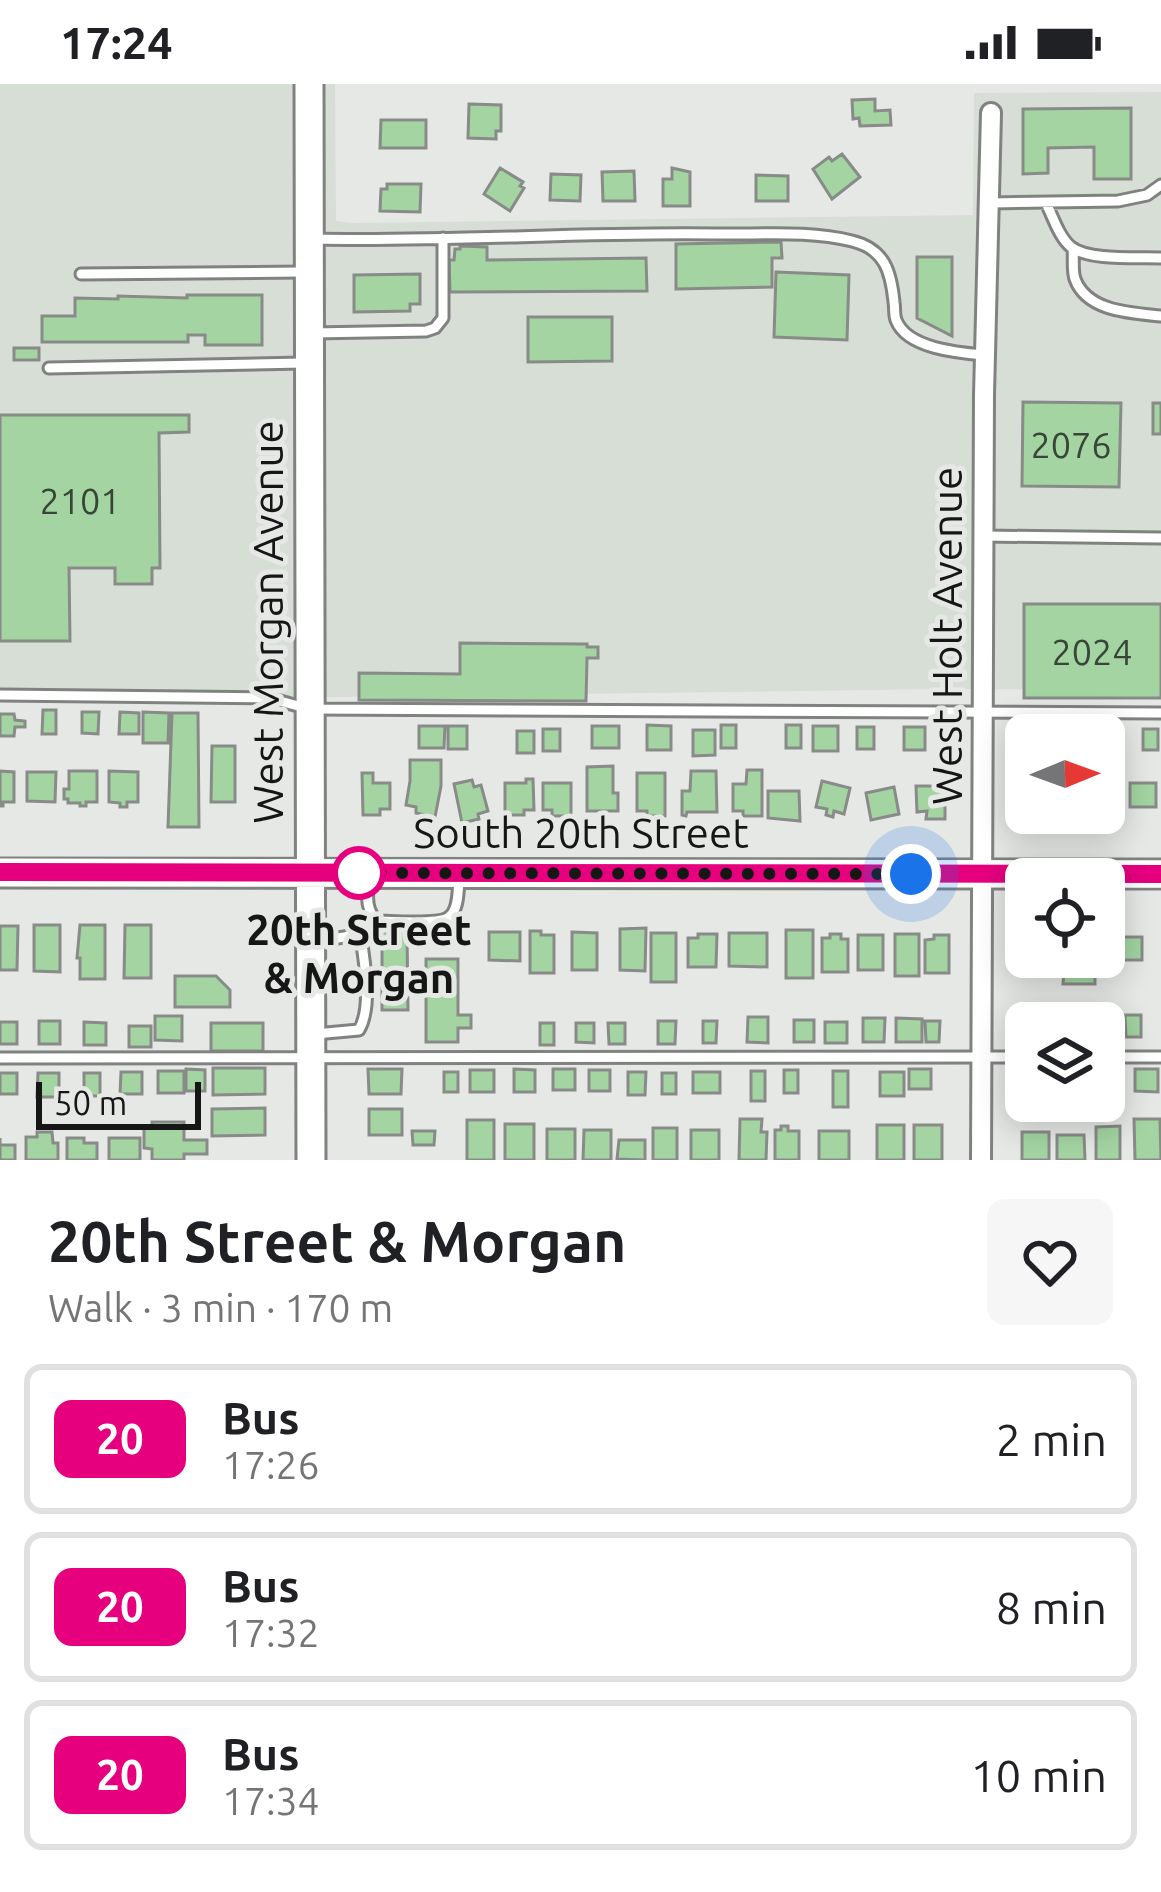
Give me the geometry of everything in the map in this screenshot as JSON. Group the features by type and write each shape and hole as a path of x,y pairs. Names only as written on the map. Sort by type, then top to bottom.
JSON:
{"street":[{"name":"West Morgan Avenue","path":"308,84 311,1160"},
{"name":"West Holt Avenue","path":"981,1160 983,536 991,112"},
{"name":"South 20th Street","path":"0,872 1161,874"}],"lane":[{"path":"990,203 1118,201 1147,195 1161,185"},
{"path":"1046,202 1073,249 1093,256 1161,257"},
{"path":"308,239 689,234 854,241 872,249 889,268 896,322 909,335 934,348 986,355"},
{"path":"309,333 426,332 435,328 443,318 442,238"},
{"path":"1073,249 1075,280 1092,299 1111,310 1161,316"},
{"path":"81,274 309,272"},
{"path":"49,368 309,363"},
{"path":"983,536 1161,538"},
{"path":"0,695 269,698 309,709 1161,713"},
{"path":"368,873 368,908 378,922 449,917 460,873"},
{"path":"310,940 347,938 360,931 371,916"},
{"path":"310,1046 358,1030 364,1021 366,972 360,931"},
{"path":"0,1058 310,1046 1005,1057"},
{"path":"1125,1057 1161,1057"}],"shaded area":[{"path":"0,84 335,84 336,221 353,223 973,215 974,93 1161,92 1161,690 269,698 0,695"}],"building":[{"path":"875,99 875,111 890,110 891,125 860,126 859,118 853,119 852,100"},
{"path":"469,104 501,105 501,131 496,131 496,139 468,138"},
{"path":"1131,108 1131,179 1094,179 1094,147 1048,148 1048,173 1023,174 1023,109"},
{"path":"381,120 426,120 426,148 380,148"},
{"path":"842,154 860,177 832,199 813,169"},
{"path":"500,168 523,182 510,211 484,194"},
{"path":"672,168 690,172 690,206 663,206 663,179 672,179"},
{"path":"634,171 635,201 603,201 602,172"},
{"path":"551,174 581,175 580,201 550,200"},
{"path":"756,175 788,176 788,201 756,201"},
{"path":"387,184 421,184 420,212 380,211 381,189 387,189"},
{"path":"781,242 782,258 772,258 772,287 676,289 676,244"},
{"path":"460,246 487,247 487,260 646,258 647,291 450,292 449,260 454,260"},
{"path":"917,257 952,257 952,336 917,318"},
{"path":"776,272 849,275 847,340 774,337"},
{"path":"420,274 420,304 410,304 410,311 354,312 354,275"},
{"path":"262,295 262,345 205,345 205,335 188,335 188,342 42,342 42,316 75,316 75,298"},
{"path":"528,317 612,317 612,361 528,362"},
{"path":"14,348 39,348 39,360 14,360"},
{"path":"1023,402 1121,403 1119,487 1022,486"},
{"path":"1153,403 1161,403 1161,434 1153,434"},
{"path":"0,415 189,415 189,432 159,433 160,568 152,568 152,584 115,584 115,568 69,568 70,641 0,641"},
{"path":"1024,604 1161,604 1161,698 1024,698"},
{"path":"460,643 587,644 598,647 598,658 587,658 586,701 359,700 359,673 460,674"},
{"path":"43,710 56,710 56,734 42,734"},
{"path":"82,712 99,712 98,734 82,733"},
{"path":"120,712 139,713 139,734 119,734"},
{"path":"143,712 169,713 168,743 143,743"},
{"path":"172,713 198,713 199,827 168,827"},
{"path":"0,714 14,714 15,720 25,721 25,727 15,727 14,736 0,736"},
{"path":"647,725 671,726 671,750 647,750"},
{"path":"721,725 736,725 736,748 721,748"},
{"path":"786,725 801,725 801,748 786,748"},
{"path":"419,726 445,726 444,748 419,748"},
{"path":"448,726 467,726 467,749 448,749"},
{"path":"592,726 619,726 619,748 592,748"},
{"path":"813,726 838,726 838,751 813,751"},
{"path":"857,727 874,727 874,749 857,749"},
{"path":"904,727 925,727 925,750 904,750"},
{"path":"543,729 560,729 560,751 543,751"},
{"path":"1143,729 1158,729 1158,750 1143,750"},
{"path":"693,730 715,730 715,755 693,756"},
{"path":"517,731 534,731 534,753 517,753"},
{"path":"212,746 235,746 235,802 211,802"},
{"path":"410,760 441,760 435,817 406,805"},
{"path":"613,766 618,811 587,811 587,767"},
{"path":"747,770 762,770 762,816 733,811 733,784 746,784"},
{"path":"0,771 14,772 14,802 3,802 3,806 0,806"},
{"path":"69,771 97,771 97,802 80,806 64,799"},
{"path":"109,771 138,772 138,802 120,807 120,803 109,802"},
{"path":"691,771 716,771 717,812 682,815 682,791 690,791"},
{"path":"27,772 56,772 55,802 27,801"},
{"path":"362,773 373,773 373,783 390,783 390,809 380,809 380,815 363,815"},
{"path":"637,773 665,773 665,816 637,811"},
{"path":"533,779 534,810 505,815 505,783 526,783"},
{"path":"472,780 474,787 481,785 488,811 462,823 454,784"},
{"path":"822,781 850,788 844,814 834,811 833,817 826,815 827,809 816,807"},
{"path":"543,783 571,783 571,816 552,816 552,810 543,810"},
{"path":"1130,783 1156,783 1156,807 1130,807"},
{"path":"916,786 945,786 945,819 926,819 927,811 917,812"},
{"path":"894,787 899,814 871,820 866,793"},
{"path":"768,791 799,791 800,821 768,818"},
{"path":"34,925 60,925 60,972 34,971"},
{"path":"80,925 105,925 105,979 80,979"},
{"path":"125,925 151,925 151,978 124,978"},
{"path":"0,926 18,926 17,970 0,970"},
{"path":"646,928 645,971 620,970 620,929"},
{"path":"786,930 813,930 813,978 786,978"},
{"path":"530,931 554,935 554,973 530,973"},
{"path":"382,932 407,932 408,1010 382,1010"},
{"path":"489,932 520,932 520,961 489,960"},
{"path":"572,932 597,933 597,970 572,970"},
{"path":"651,933 676,933 676,982 651,982"},
{"path":"729,933 767,933 767,967 729,966"},
{"path":"698,934 717,934 716,967 688,967 688,938 698,938"},
{"path":"830,934 848,939 848,972 822,972 822,938"},
{"path":"895,934 919,934 919,976 895,976"},
{"path":"858,935 883,935 883,970 858,970"},
{"path":"949,935 949,973 925,973 925,940"},
{"path":"1125,937 1142,937 1142,960 1125,960"},
{"path":"426,959 458,959 458,1015 471,1015 471,1028 458,1028 458,1042 426,1042"},
{"path":"175,976 216,976 230,990 230,1007 175,1007"},
{"path":"1063,978 1095,978 1095,984 1063,984"},
{"path":"1125,1015 1141,1015 1141,1037 1126,1037"},
{"path":"155,1016 182,1016 182,1041 155,1040"},
{"path":"748,1017 768,1017 768,1043 747,1042"},
{"path":"863,1018 885,1018 884,1042 863,1042"},
{"path":"896,1018 922,1019 922,1042 896,1042"},
{"path":"794,1020 814,1020 814,1042 794,1042"},
{"path":"39,1021 60,1021 60,1044 39,1044"},
{"path":"658,1021 676,1021 675,1044 658,1044"},
{"path":"703,1021 717,1021 716,1043 703,1043"},
{"path":"925,1021 940,1021 939,1042 926,1042"},
{"path":"0,1022 17,1022 17,1044 0,1044"},
{"path":"84,1022 106,1023 106,1045 84,1045"},
{"path":"825,1022 847,1022 847,1043 825,1043"},
{"path":"211,1023 263,1023 263,1051 211,1051"},
{"path":"540,1023 554,1023 554,1045 540,1045"},
{"path":"576,1023 594,1023 594,1043 576,1042"},
{"path":"608,1023 625,1023 625,1044 609,1044"},
{"path":"129,1026 151,1026 151,1047 129,1047"},
{"path":"213,1068 265,1068 265,1094 213,1095"},
{"path":"186,1069 205,1070 205,1091 186,1091"},
{"path":"368,1069 402,1069 401,1094 369,1094"},
{"path":"514,1069 535,1070 535,1092 514,1092"},
{"path":"553,1069 575,1069 575,1090 553,1090"},
{"path":"909,1069 931,1069 931,1089 909,1089"},
{"path":"1135,1069 1158,1069 1158,1092 1135,1091"},
{"path":"470,1070 494,1070 494,1092 470,1092"},
{"path":"589,1070 610,1070 610,1091 589,1091"},
{"path":"784,1070 798,1070 798,1093 784,1093"},
{"path":"158,1071 184,1071 184,1093 158,1093"},
{"path":"751,1071 765,1071 765,1101 751,1101"},
{"path":"833,1071 848,1071 848,1107 833,1107"},
{"path":"121,1072 142,1072 142,1094 120,1094"},
{"path":"444,1072 458,1072 458,1092 444,1092"},
{"path":"628,1072 646,1072 645,1095 628,1095"},
{"path":"693,1072 720,1072 720,1093 693,1093"},
{"path":"880,1072 904,1072 904,1096 880,1096"},
{"path":"0,1073 17,1073 17,1094 0,1094"},
{"path":"38,1073 59,1073 59,1097 37,1097"},
{"path":"84,1073 100,1073 100,1096 84,1096"},
{"path":"662,1073 676,1073 676,1094 662,1094"},
{"path":"265,1108 265,1135 212,1136 212,1109"},
{"path":"369,1109 402,1109 402,1135 369,1135"},
{"path":"740,1119 762,1119 761,1132 767,1132 766,1160 739,1160"},
{"path":"1134,1119 1160,1119 1161,1160 1135,1160"},
{"path":"467,1120 494,1120 494,1160 467,1160"},
{"path":"152,1122 184,1122 184,1140 207,1140 207,1154 152,1160 152,1149 144,1148 144,1127 152,1127"},
{"path":"505,1124 534,1124 534,1160 505,1160"},
{"path":"877,1125 904,1125 904,1160 877,1160"},
{"path":"914,1125 942,1125 942,1160 914,1160"},
{"path":"781,1126 799,1131 799,1160 775,1160 775,1130"},
{"path":"1120,1126 1120,1160 1096,1160 1096,1127"},
{"path":"653,1128 677,1128 677,1160 653,1160"},
{"path":"547,1129 575,1129 575,1160 547,1160"},
{"path":"584,1130 611,1130 611,1160 583,1160"},
{"path":"691,1130 719,1130 719,1160 691,1160"},
{"path":"412,1131 435,1131 434,1145 413,1145"},
{"path":"819,1131 849,1131 849,1160 819,1160"},
{"path":"37,1132 52,1132 58,1160 26,1160 26,1137 37,1137"},
{"path":"1022,1132 1049,1132 1049,1160 1022,1160"},
{"path":"1057,1135 1084,1135 1085,1160 1057,1160"},
{"path":"67,1138 97,1143 97,1160 67,1160"},
{"path":"109,1138 140,1138 140,1160 109,1160"},
{"path":"619,1140 645,1140 645,1160 617,1159"},
{"path":"0,1145 15,1145 15,1160 0,1160"}],"bus line":[{"name":"20","path":"0,872 1161,874"}],"place":[{"name":"20th Street & Morgan","path":"359,873"}],"route":[{"path":"359,873 911,874"}]}
